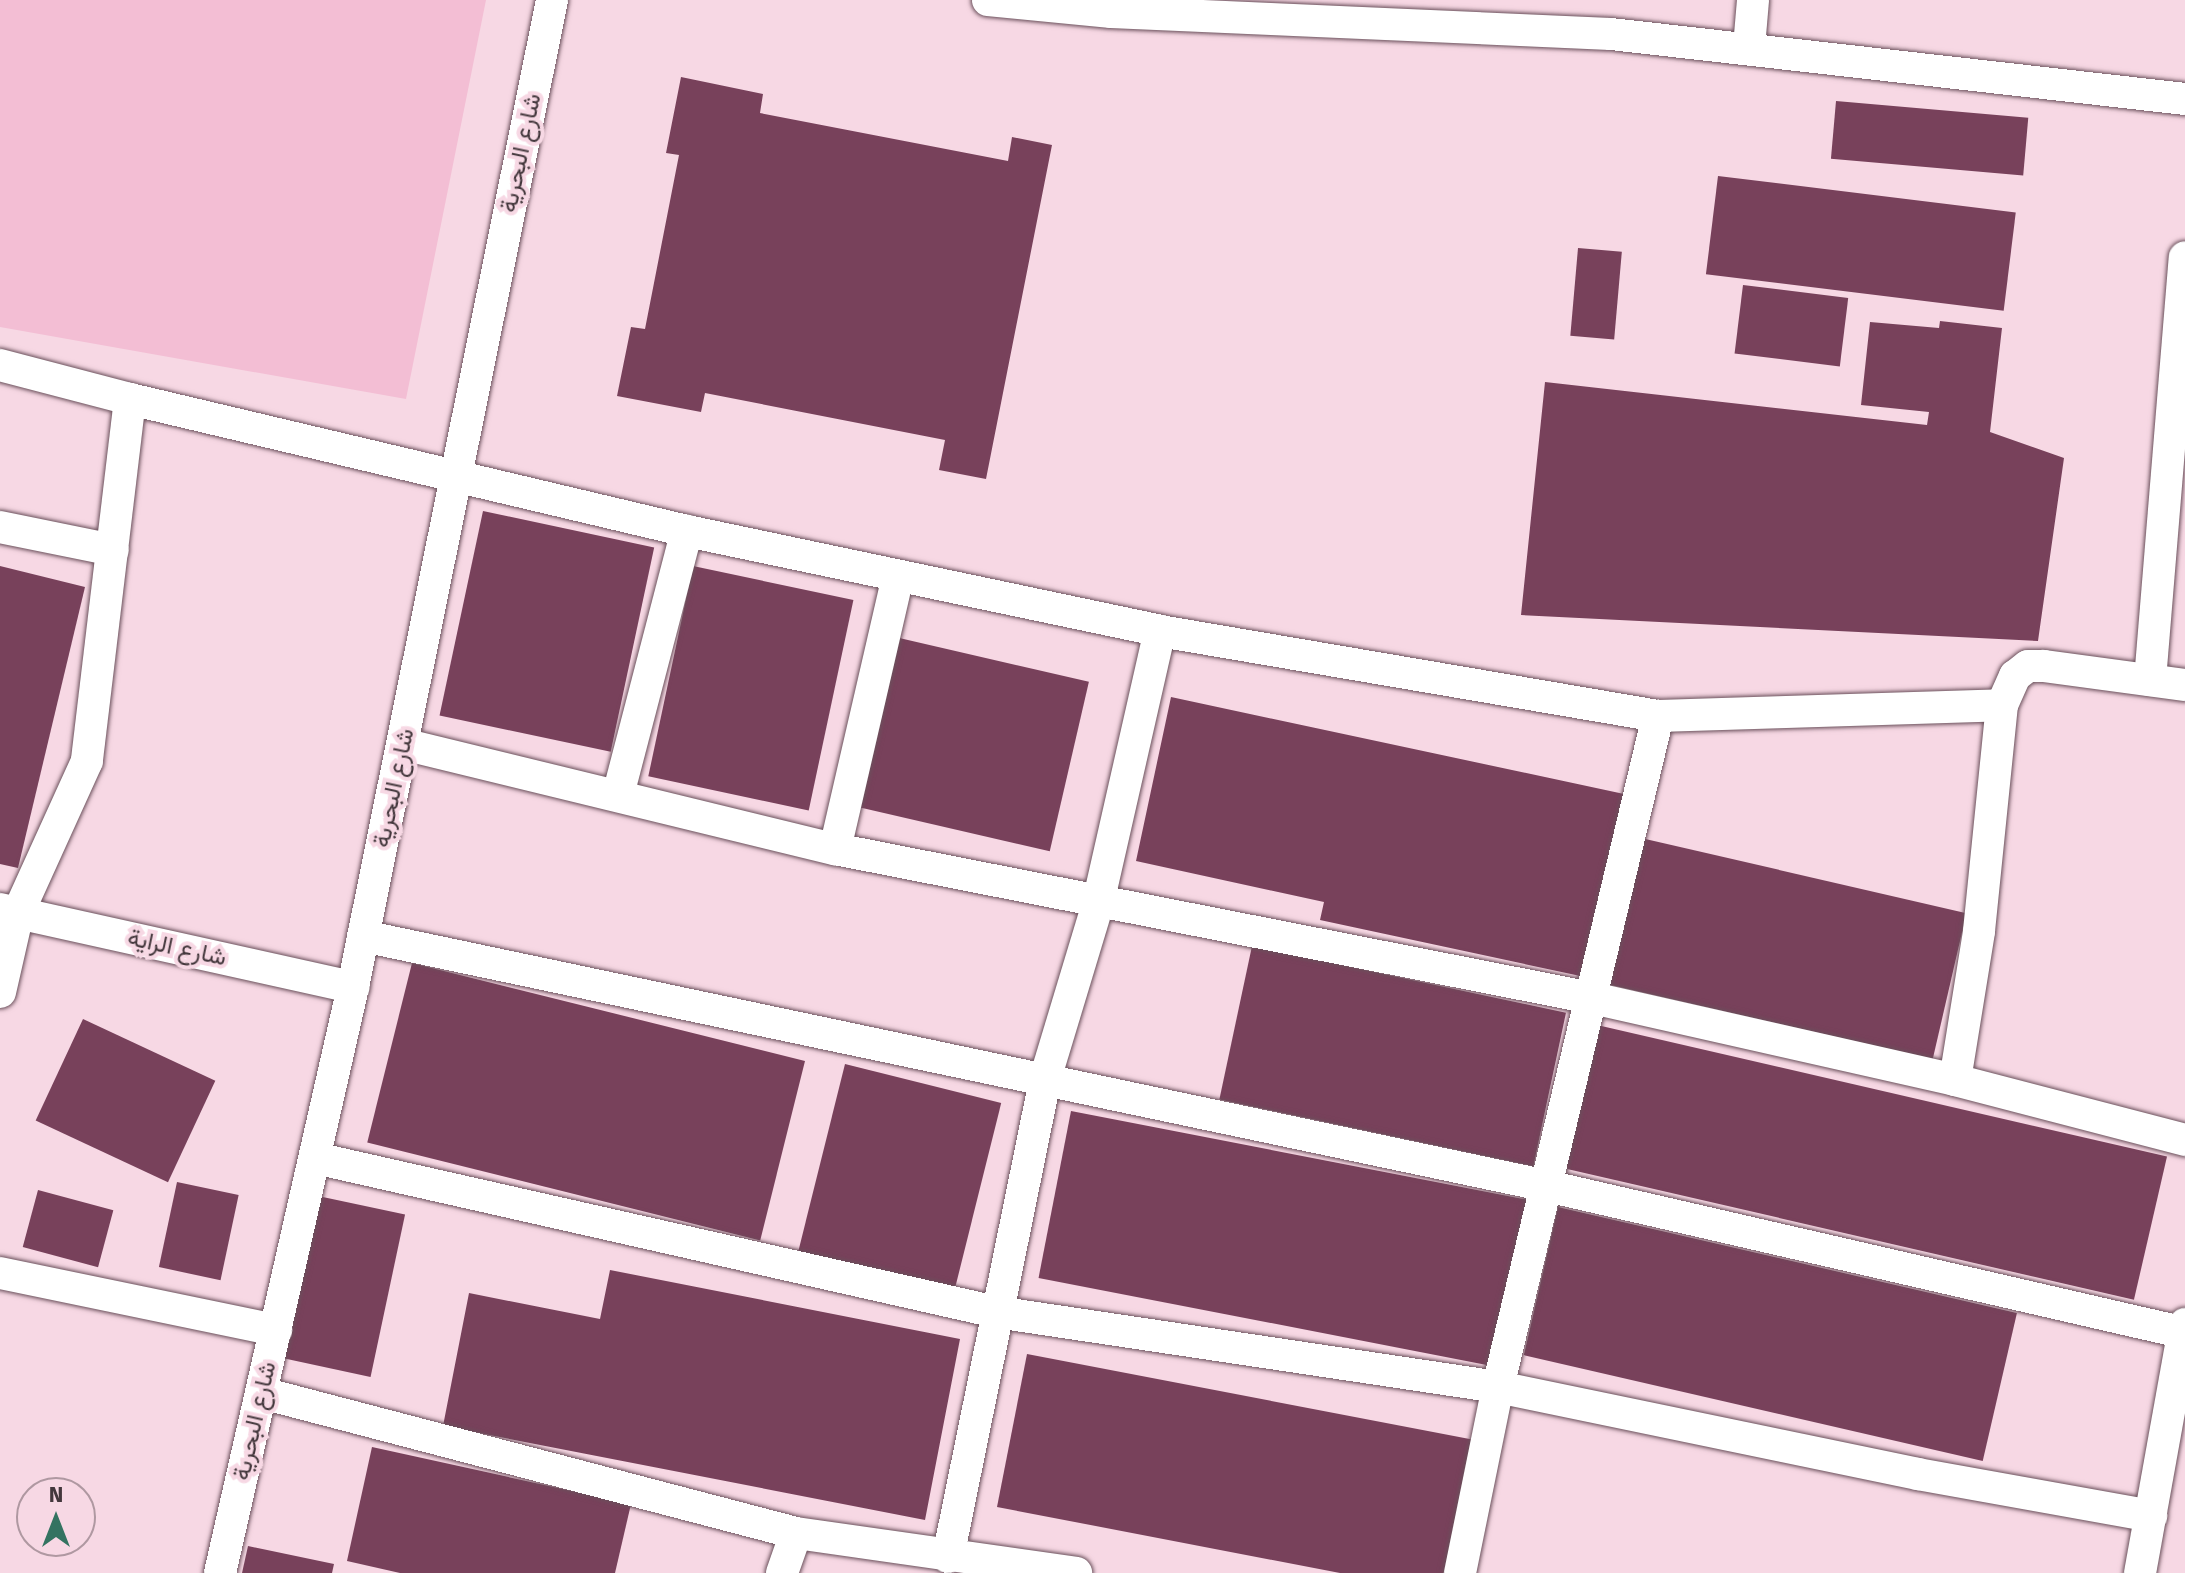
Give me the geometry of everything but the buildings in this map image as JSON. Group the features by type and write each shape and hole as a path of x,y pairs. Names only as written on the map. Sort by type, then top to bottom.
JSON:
{"street":[{"name":"شارع البحرية","path":"220,1573 353,987 552,0"},
{"path":"988,0 1427,14 1749,47 2185,99"},
{"path":"1749,47 1753,0"},
{"path":"2150,680 2185,257"},
{"path":"0,365 130,399 687,531 898,576 1160,631 1658,716 2002,705"},
{"path":"0,992 9,911 87,761 130,399"},
{"path":"0,527 113,550"},
{"path":"618,795 687,531"},
{"path":"835,849 898,576"},
{"path":"948,1557 1045,1079 1098,903 1160,631"},
{"path":"1955,1080 1979,931 2002,705 2015,676 2028,666 2185,685"},
{"path":"1460,1573 1498,1387 1658,716"},
{"path":"403,744 835,849 1592,998 1955,1080 2185,1140"},
{"name":"شارع الراية","path":"9,911 353,987"},
{"path":"363,936 1547,1186 2184,1330 2140,1573"},
{"path":"315,1158 996,1312 1498,1387 1918,1474 2151,1516"},
{"path":"0,1273 276,1330"},
{"path":"262,1393 796,1533 1076,1573"},
{"path":"782,1573 796,1533"}],"shaded area":[{"path":"0,0 486,0 406,399 0,327"}]}
